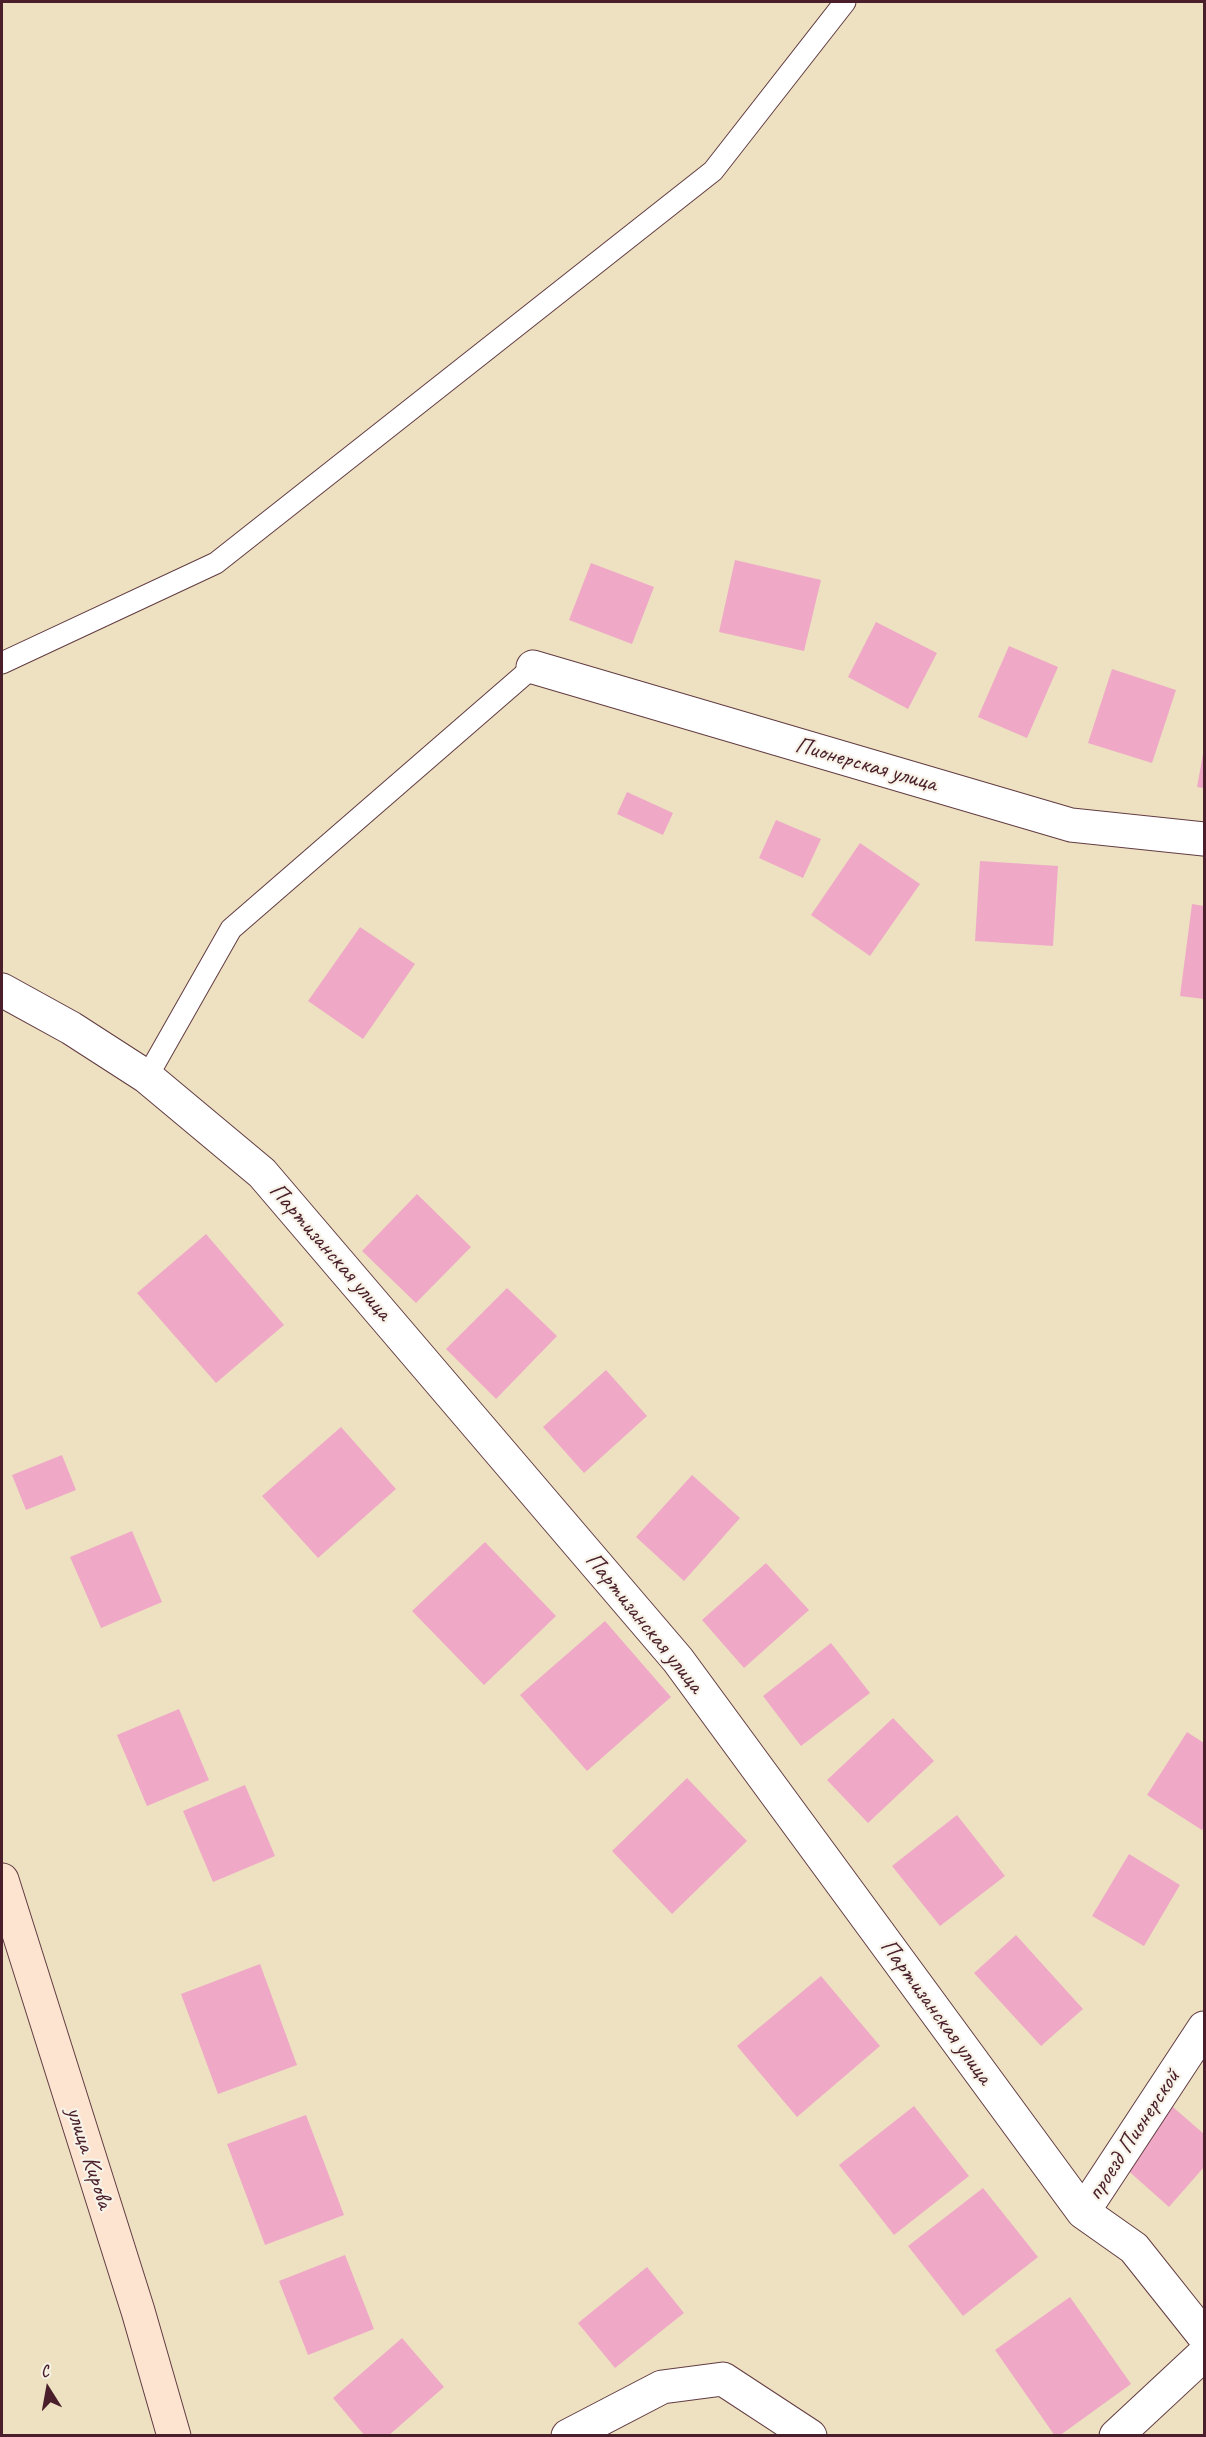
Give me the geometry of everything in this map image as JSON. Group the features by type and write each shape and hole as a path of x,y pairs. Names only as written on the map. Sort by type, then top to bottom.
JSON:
{"main road":[{"name":"улица Кирова","path":"2,1880 174,2436"}],"street":[{"name":"Пионерская улица","path":"533,667 1071,825 1204,839"},
{"name":"Партизанская улица","path":"2,990 71,1028 147,1077 262,1173 678,1660 1083,2212 1134,2248 1204,2336"},
{"name":"проезд Пионерской","path":"1083,2212 1204,2028"},
{"path":"1116,2436 1204,2354"},
{"path":"568,2436 662,2387 723,2379 810,2436"}],"lane":[{"path":"2,663 216,563 225,556 713,171 845,2"},
{"path":"147,1077 231,929 533,667"}],"building":[{"path":"735,560 821,580 804,651 719,632"},
{"path":"591,563 654,587 632,644 569,620"},
{"path":"876,622 937,653 908,709 848,677"},
{"path":"1009,646 1058,667 1027,738 978,717"},
{"path":"1112,669 1176,690 1152,763 1088,743"},
{"path":"1204,755 1204,788 1197,787"},
{"path":"627,792 673,813 663,835 617,814"},
{"path":"776,820 821,839 803,878 759,858"},
{"path":"860,843 920,884 870,956 811,915"},
{"path":"980,861 1058,866 1053,946 975,941"},
{"path":"1192,904 1204,906 1204,999 1180,996"},
{"path":"360,927 415,964 363,1039 308,1001"},
{"path":"417,1194 471,1247 416,1303 362,1251"},
{"path":"206,1234 284,1325 216,1383 137,1293"},
{"path":"507,1288 557,1336 496,1399 446,1349"},
{"path":"606,1370 647,1416 584,1473 543,1427"},
{"path":"341,1427 396,1489 318,1558 262,1496"},
{"path":"62,1455 76,1490 26,1510 12,1475"},
{"path":"692,1475 740,1518 684,1581 636,1537"},
{"path":"132,1531 162,1602 101,1628 70,1557"},
{"path":"485,1542 556,1616 484,1685 412,1611"},
{"path":"766,1563 809,1610 744,1668 702,1620"},
{"path":"605,1621 671,1697 587,1771 520,1695"},
{"path":"831,1643 870,1693 801,1746 763,1696"},
{"path":"179,1709 209,1780 147,1806 117,1735"},
{"path":"893,1718 934,1761 868,1823 827,1780"},
{"path":"1187,1732 1204,1743 1204,1827 1202,1830 1147,1795"},
{"path":"687,1778 747,1841 672,1914 612,1851"},
{"path":"245,1785 275,1856 213,1882 183,1811"},
{"path":"957,1815 1005,1876 940,1926 892,1866"},
{"path":"1129,1854 1180,1885 1144,1946 1092,1916"},
{"path":"1016,1935 1083,2009 1041,2046 974,1973"},
{"path":"260,1964 297,2065 218,2094 181,1994"},
{"path":"821,1976 880,2046 797,2117 737,2046"},
{"path":"1166,2101 1204,2134 1204,2167 1169,2207 1115,2159"},
{"path":"914,2106 969,2176 894,2235 839,2165"},
{"path":"306,2115 344,2215 265,2245 227,2144"},
{"path":"983,2188 1038,2257 963,2316 908,2246"},
{"path":"345,2255 374,2329 308,2355 279,2281"},
{"path":"647,2267 684,2313 615,2368 578,2323"},
{"path":"1070,2297 1131,2384 1059,2436 1055,2436 995,2350"},
{"path":"402,2338 444,2387 388,2436 365,2436 333,2398"}]}
